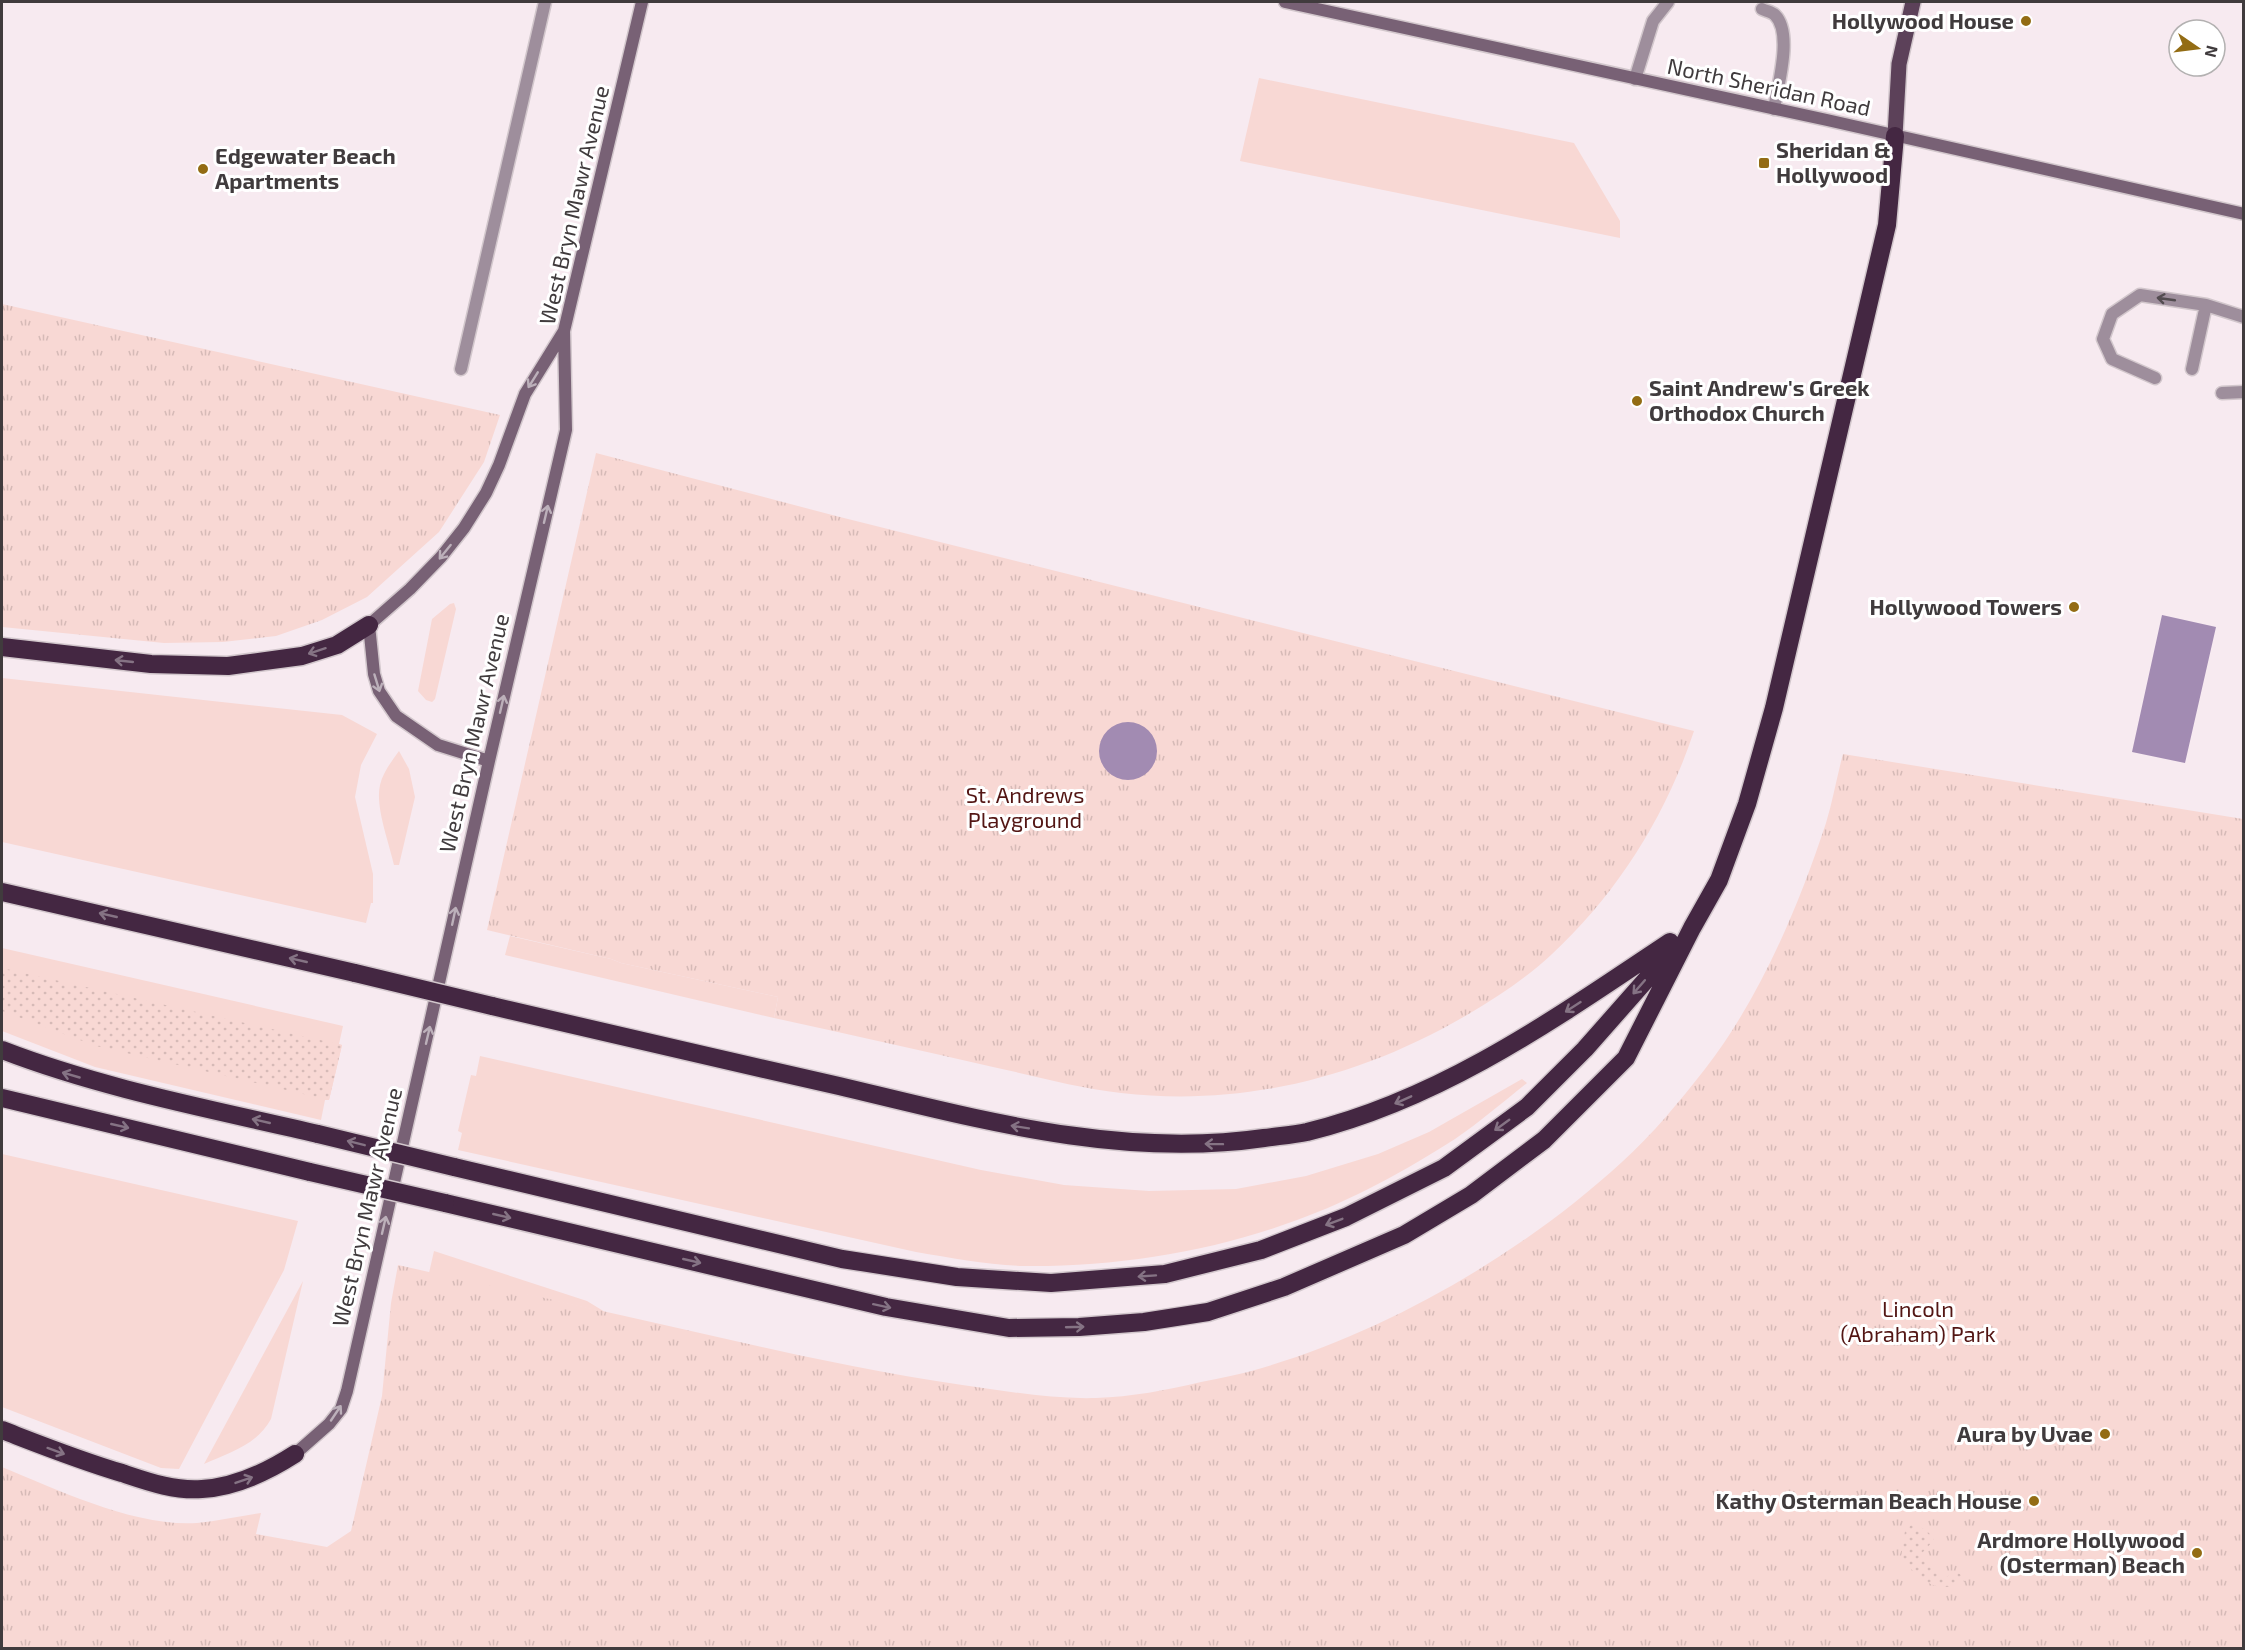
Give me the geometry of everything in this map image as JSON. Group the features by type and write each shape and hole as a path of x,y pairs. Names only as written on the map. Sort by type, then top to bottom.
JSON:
{"highway":[{"path":"2,1098 886,1307 1009,1328 1134,1323 1208,1312 1284,1287 1404,1235 1471,1195 1544,1140 1626,1058 1719,880 1743,815 1774,708 1887,225 1895,136"},
{"path":"2,647 152,664 228,666 302,656 337,645 369,625"},
{"path":"2,892 1004,1125 1121,1142 1225,1144 1306,1132 1389,1107 1466,1072 1567,1011 1692,928"},
{"path":"2,1050 46,1067 114,1087 842,1259 957,1277 1051,1283 1164,1274 1261,1250 1346,1217 1444,1168 1527,1107 1585,1049 1692,928"},
{"path":"2,1430 108,1469 164,1486 182,1489 203,1489 238,1482 259,1475 295,1454"}],"main road":[{"name":"West Bryn Mawr Avenue","path":"295,1454 329,1424 341,1409 347,1391 566,430 564,331 642,2"},
{"name":"North Sheridan Road","path":"1285,2 2244,214"},
{"path":"1895,136 1899,64 1913,2"},
{"path":"489,761 438,745 396,716 379,691 374,674 369,625 426,573 464,528 486,493 507,447 525,394 564,331"}],"street":[{"path":"461,369 545,2"},
{"path":"1635,79 1653,21 1668,2"},
{"path":"1762,9 1774,14 1782,27 1784,47 1774,109"},
{"path":"2155,378 2112,359 2103,339 2112,314 2140,295 2206,305 2244,317"},
{"path":"2192,369 2206,305"},
{"path":"2222,393 2244,392"}],"green space":[{"path":"1259,78 1574,143 1620,221 1620,238 1240,161"},
{"path":"2,304 500,415 484,462 439,532 367,597 322,620 276,636 223,642 164,643 2,627"},
{"name":"St. Andrews Playground","path":"596,453 836,516 1694,731 1669,793 1637,852 1597,906 1551,955 1510,987 1467,1015 1427,1037 1343,1071 1257,1091 1167,1096 1121,1093 1089,1088 774,1018 778,997 621,963 487,930"},
{"path":"454,603 456,609 435,699 432,702 426,700 418,691 432,619"},
{"path":"2,678 342,715 377,734 361,765 355,797 373,874 373,903 371,903 366,923 2,842"},
{"path":"399,751 409,769 415,797 399,865 394,865 381,814 379,794 383,776"},
{"name":"Lincoln (Abraham) Park","path":"1843,754 2243,819 2243,1648 2,1648 2,1467 97,1505 148,1519 173,1523 197,1523 261,1513 256,1534 327,1547 351,1531 382,1396 391,1303 398,1265 852,1366 962,1385 1069,1398 1136,1395 1247,1372 1310,1352 1358,1333 1406,1310 1498,1257 1583,1195 1644,1141 1705,1069 1743,1013 1776,951 1803,887 1826,823"},
{"path":"510,936 778,997 774,1018 505,955"},
{"path":"2,948 343,1026 339,1044 342,1045 329,1100 325,1100 321,1120 95,1067 2,1031"},
{"path":"2,968 342,1045 329,1100 96,1046 2,1011"},
{"path":"480,1056 981,1170 1064,1185 1149,1191 1236,1189 1306,1176 1378,1154 1429,1132 1522,1079 1527,1083 1455,1139 1418,1162 1358,1194 1297,1220 1231,1241 1163,1255 1093,1264 1024,1266 984,1263 916,1252 458,1150 462,1133 458,1131 471,1075 476,1076"},
{"path":"2,1154 298,1221 284,1270 179,1469 161,1468 2,1407"},
{"path":"434,1251 587,1301 605,1312 429,1273"},
{"path":"303,1281 271,1419 250,1442 204,1464"},
{"path":"1911,1525 1925,1530 1934,1540 1922,1553 1942,1579 1956,1572 1965,1582 1954,1586 1937,1586 1922,1579 1908,1566 1901,1558 1905,1531"}],"shaded area":[{"path":"2162,615 2216,627 2185,763 2132,752"},
{"path":"1128,722 1139,724 1152,735 1157,751 1155,762 1144,775 1128,780 1117,778 1104,767 1099,751 1101,740 1112,727"}],"place":[{"name":"Hollywood House","path":"2026,21"},
{"name":"Sheridan & Hollywood","path":"1764,163"},
{"name":"Edgewater Beach Apartments","path":"203,169"},
{"name":"Saint Andrew's Greek Orthodox Church","path":"1637,401"},
{"name":"Hollywood Towers","path":"2074,607"},
{"name":"Aura by Uvae","path":"2105,1434"},
{"name":"Kathy Osterman Beach House","path":"2034,1501"},
{"name":"Ardmore Hollywood (Osterman) Beach","path":"2197,1553"}]}
